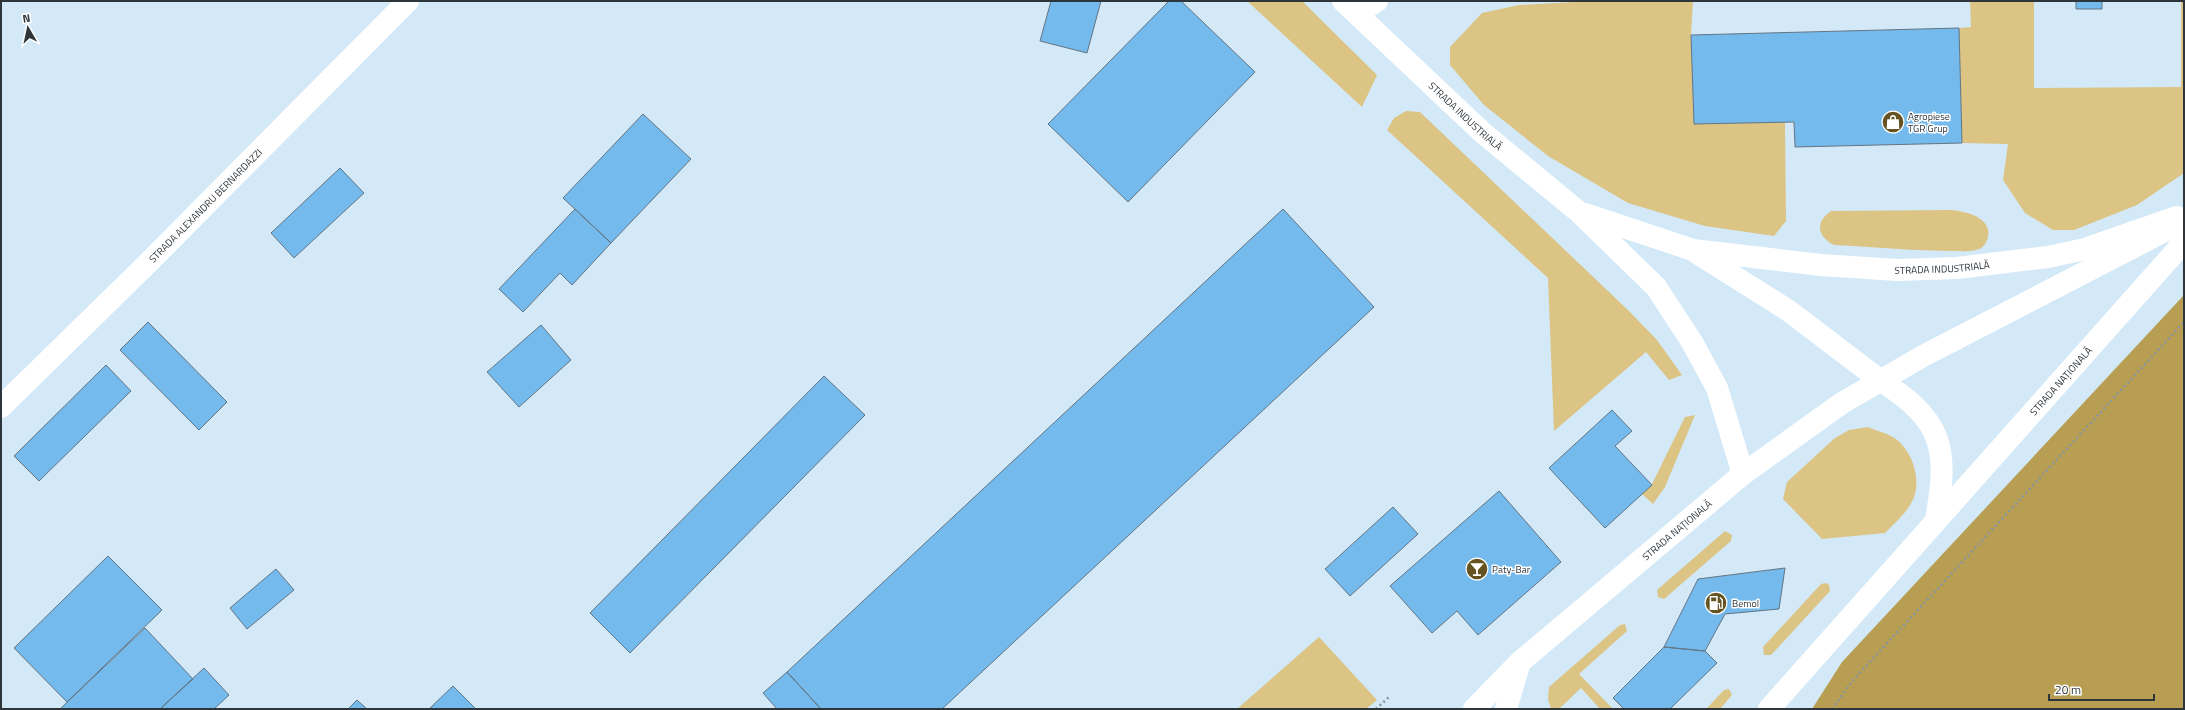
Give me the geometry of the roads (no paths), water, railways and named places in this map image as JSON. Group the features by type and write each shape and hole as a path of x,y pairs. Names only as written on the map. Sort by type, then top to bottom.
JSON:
{"main road":[{"name":"STRADA ALEXANDRU BERNARDAZZI","path":"1,407 147,264 408,1"},
{"name":"STRADA INDUSTRIALĂ","path":"1350,8 1377,1"},
{"name":"STRADA INDUSTRIALĂ","path":"1350,8 1483,133 1580,213 1656,287 1692,342 1717,388 1743,474"},
{"name":"STRADA INDUSTRIALĂ","path":"1580,213 1693,250 1821,265 1897,270 1956,268 2026,261 2085,249 2184,215"},
{"name":"STRADA NAȚIONALĂ","path":"1474,709 1520,662 1743,474 1842,403 1923,356 2184,221"},
{"name":"STRADA NAȚIONALĂ","path":"1769,709 1936,519 2184,242"},
{"name":"STRADA INDUSTRIALĂ","path":"1693,250 1789,311 1881,381"},
{"path":"1881,381 1915,406 1929,421 1939,441 1942,460 1942,482 1936,519"},
{"path":"1506,709 1520,662"}],"place":[{"name":"Agropiese TGR Grup","path":"1893,122"},
{"name":"Paty-Bar","path":"1477,569"},
{"name":"Bemol","path":"1716,603"}]}
